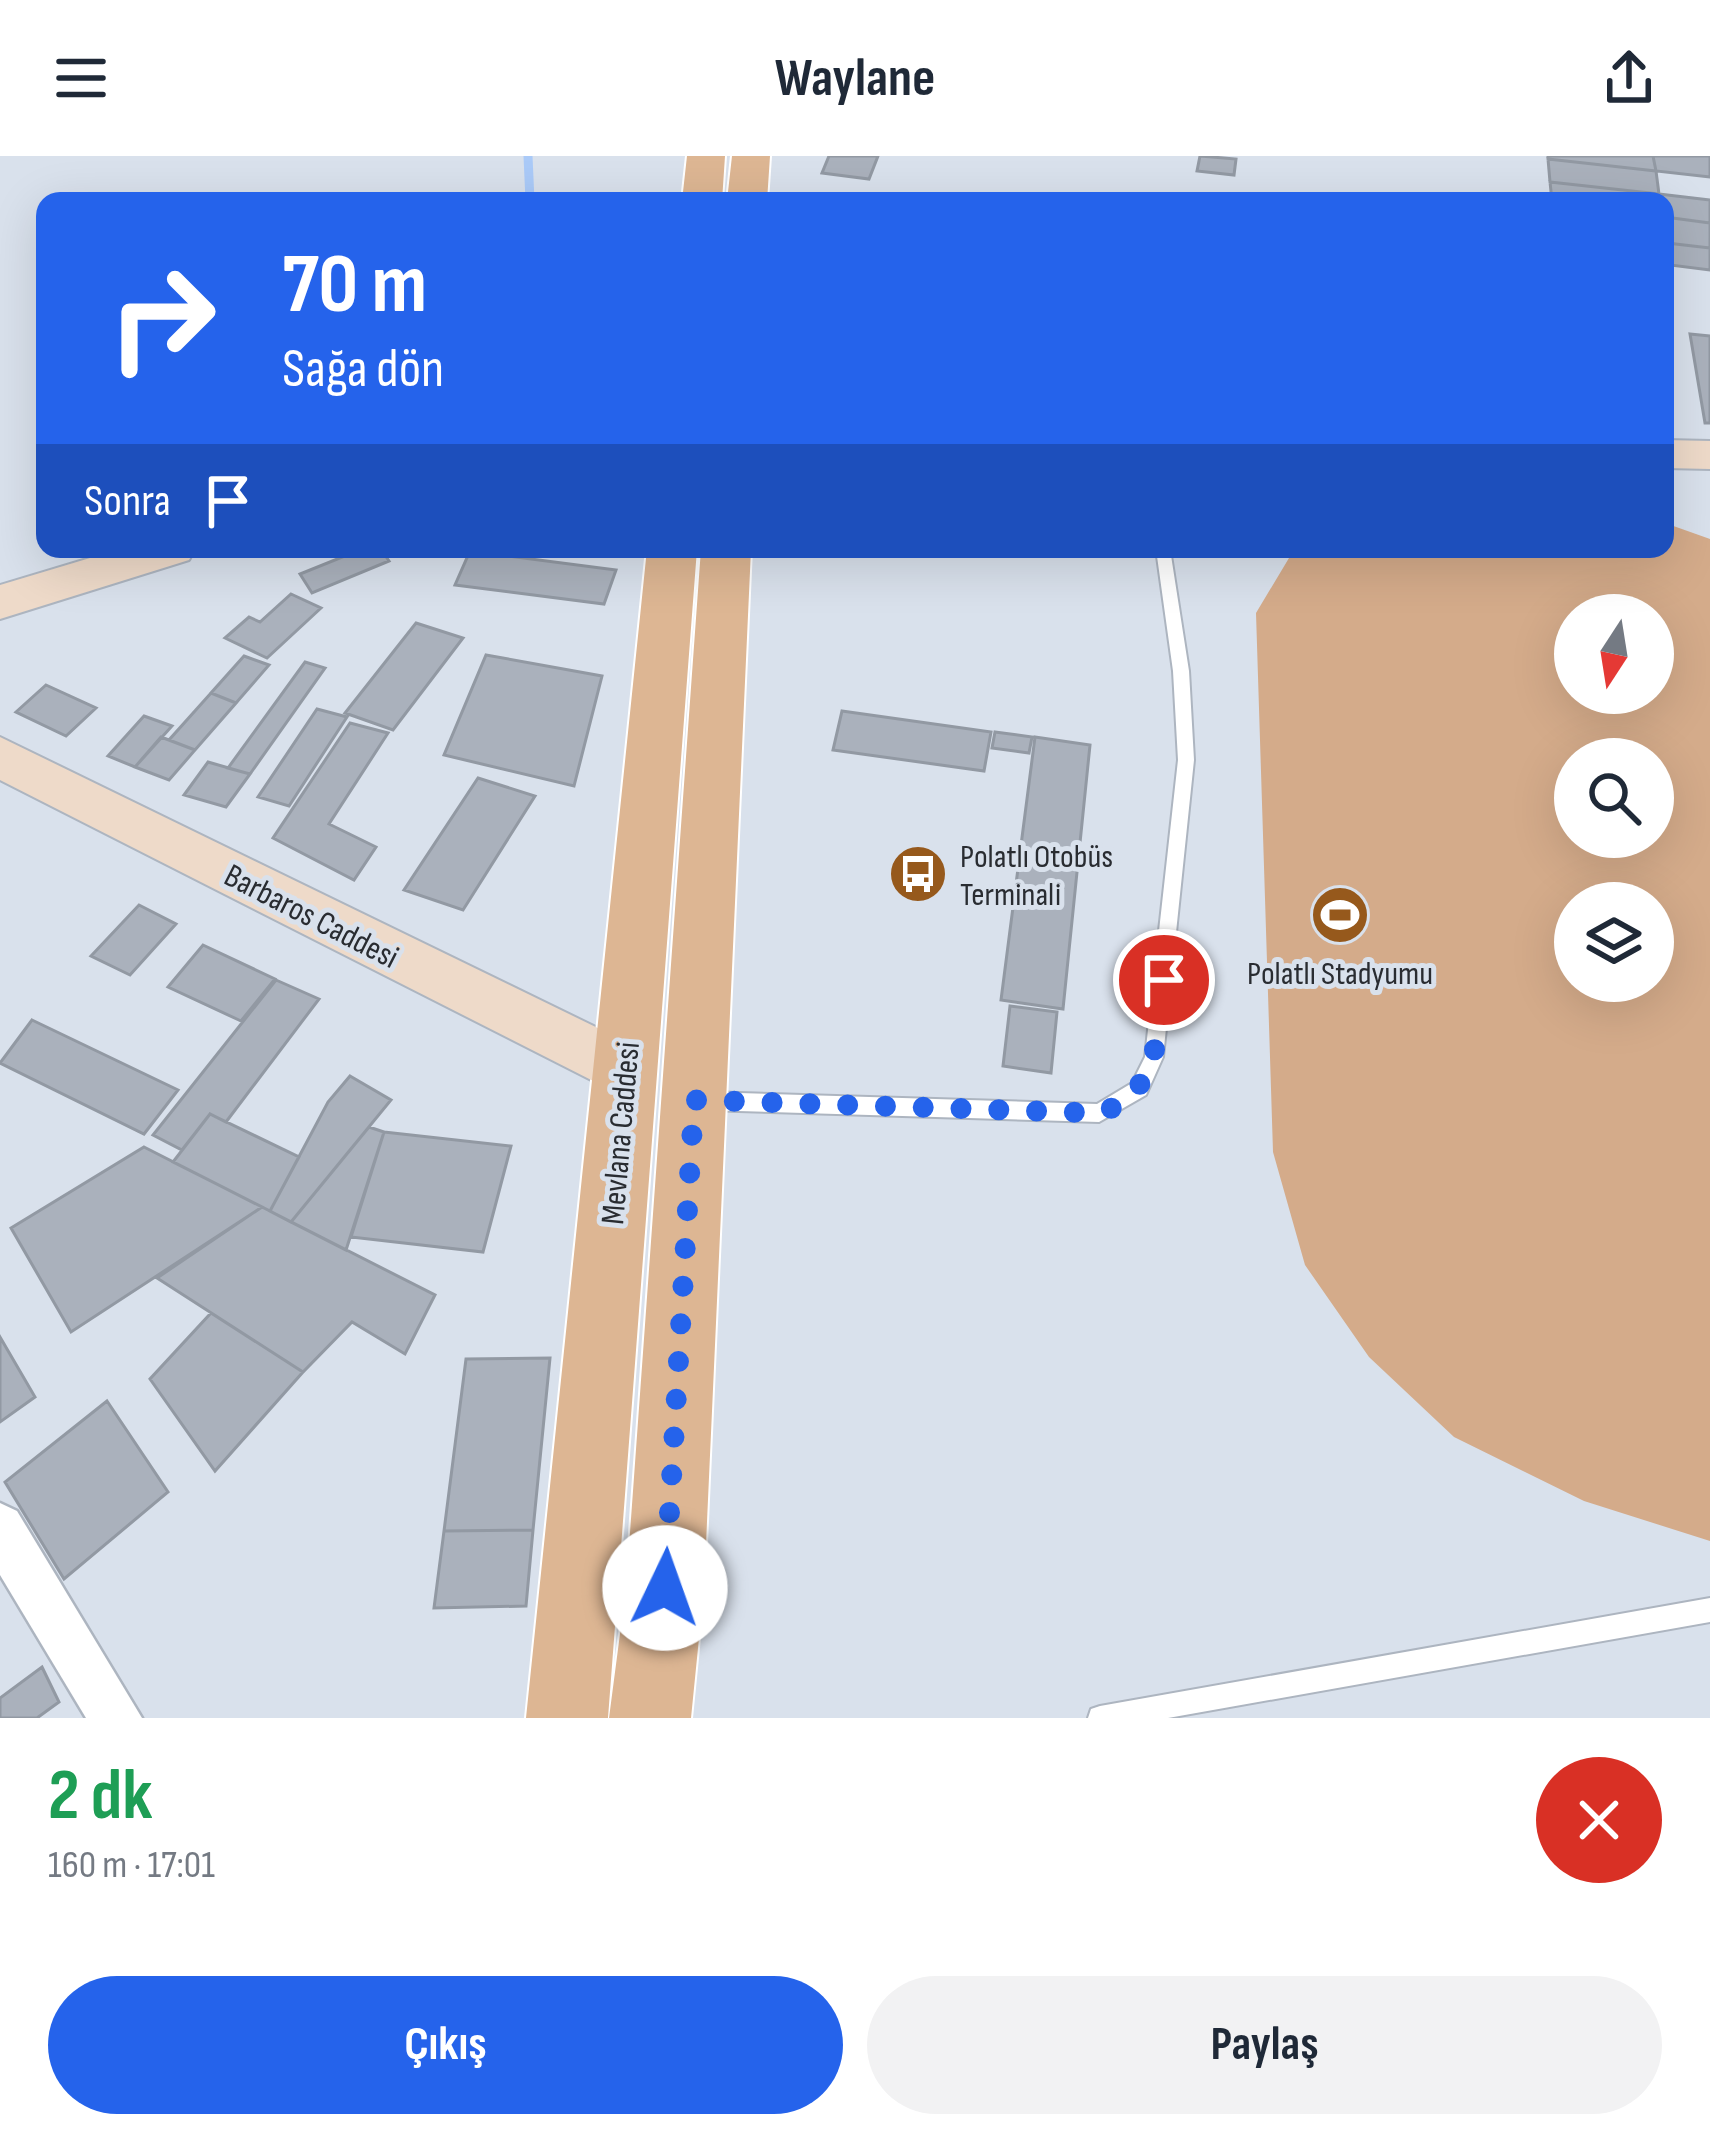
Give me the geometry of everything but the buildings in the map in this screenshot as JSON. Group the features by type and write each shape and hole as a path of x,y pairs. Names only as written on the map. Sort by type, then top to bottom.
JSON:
{"main road":[{"path":"703,192 706,156"},
{"path":"748,192 751,156"},
{"name":"Mevlana Caddesi","path":"567,1718 671,558"},
{"path":"650,1718 665,1588 724,558"}],"street":[{"path":"1674,454 1710,455"},
{"path":"0,602 144,558"},
{"name":"Barbaros Caddesi","path":"0,757 625,1070"},
{"path":"0,1528 116,1718"}],"lane":[{"path":"694,1100 1099,1113 1138,1089 1154,1058 1186,760 1181,671 1164,558"},
{"path":"1100,1718 1710,1610"}],"shaded area":[{"name":"Polatlı Stadyumu","path":"1674,526 1710,539 1710,1541 1584,1501 1454,1437 1369,1357 1305,1265 1273,1152 1256,613 1289,558 1674,558"}],"waterway":[{"path":"528,156 530,192"}],"place":[{"name":"Polatlı Otobüs Terminali","path":"918,874"},
{"name":"Polatlı Stadyumu","path":"1340,915"}],"route":[{"path":"665,1588 694,1100 1099,1113 1124,1101 1149,1074 1164,980"}]}
